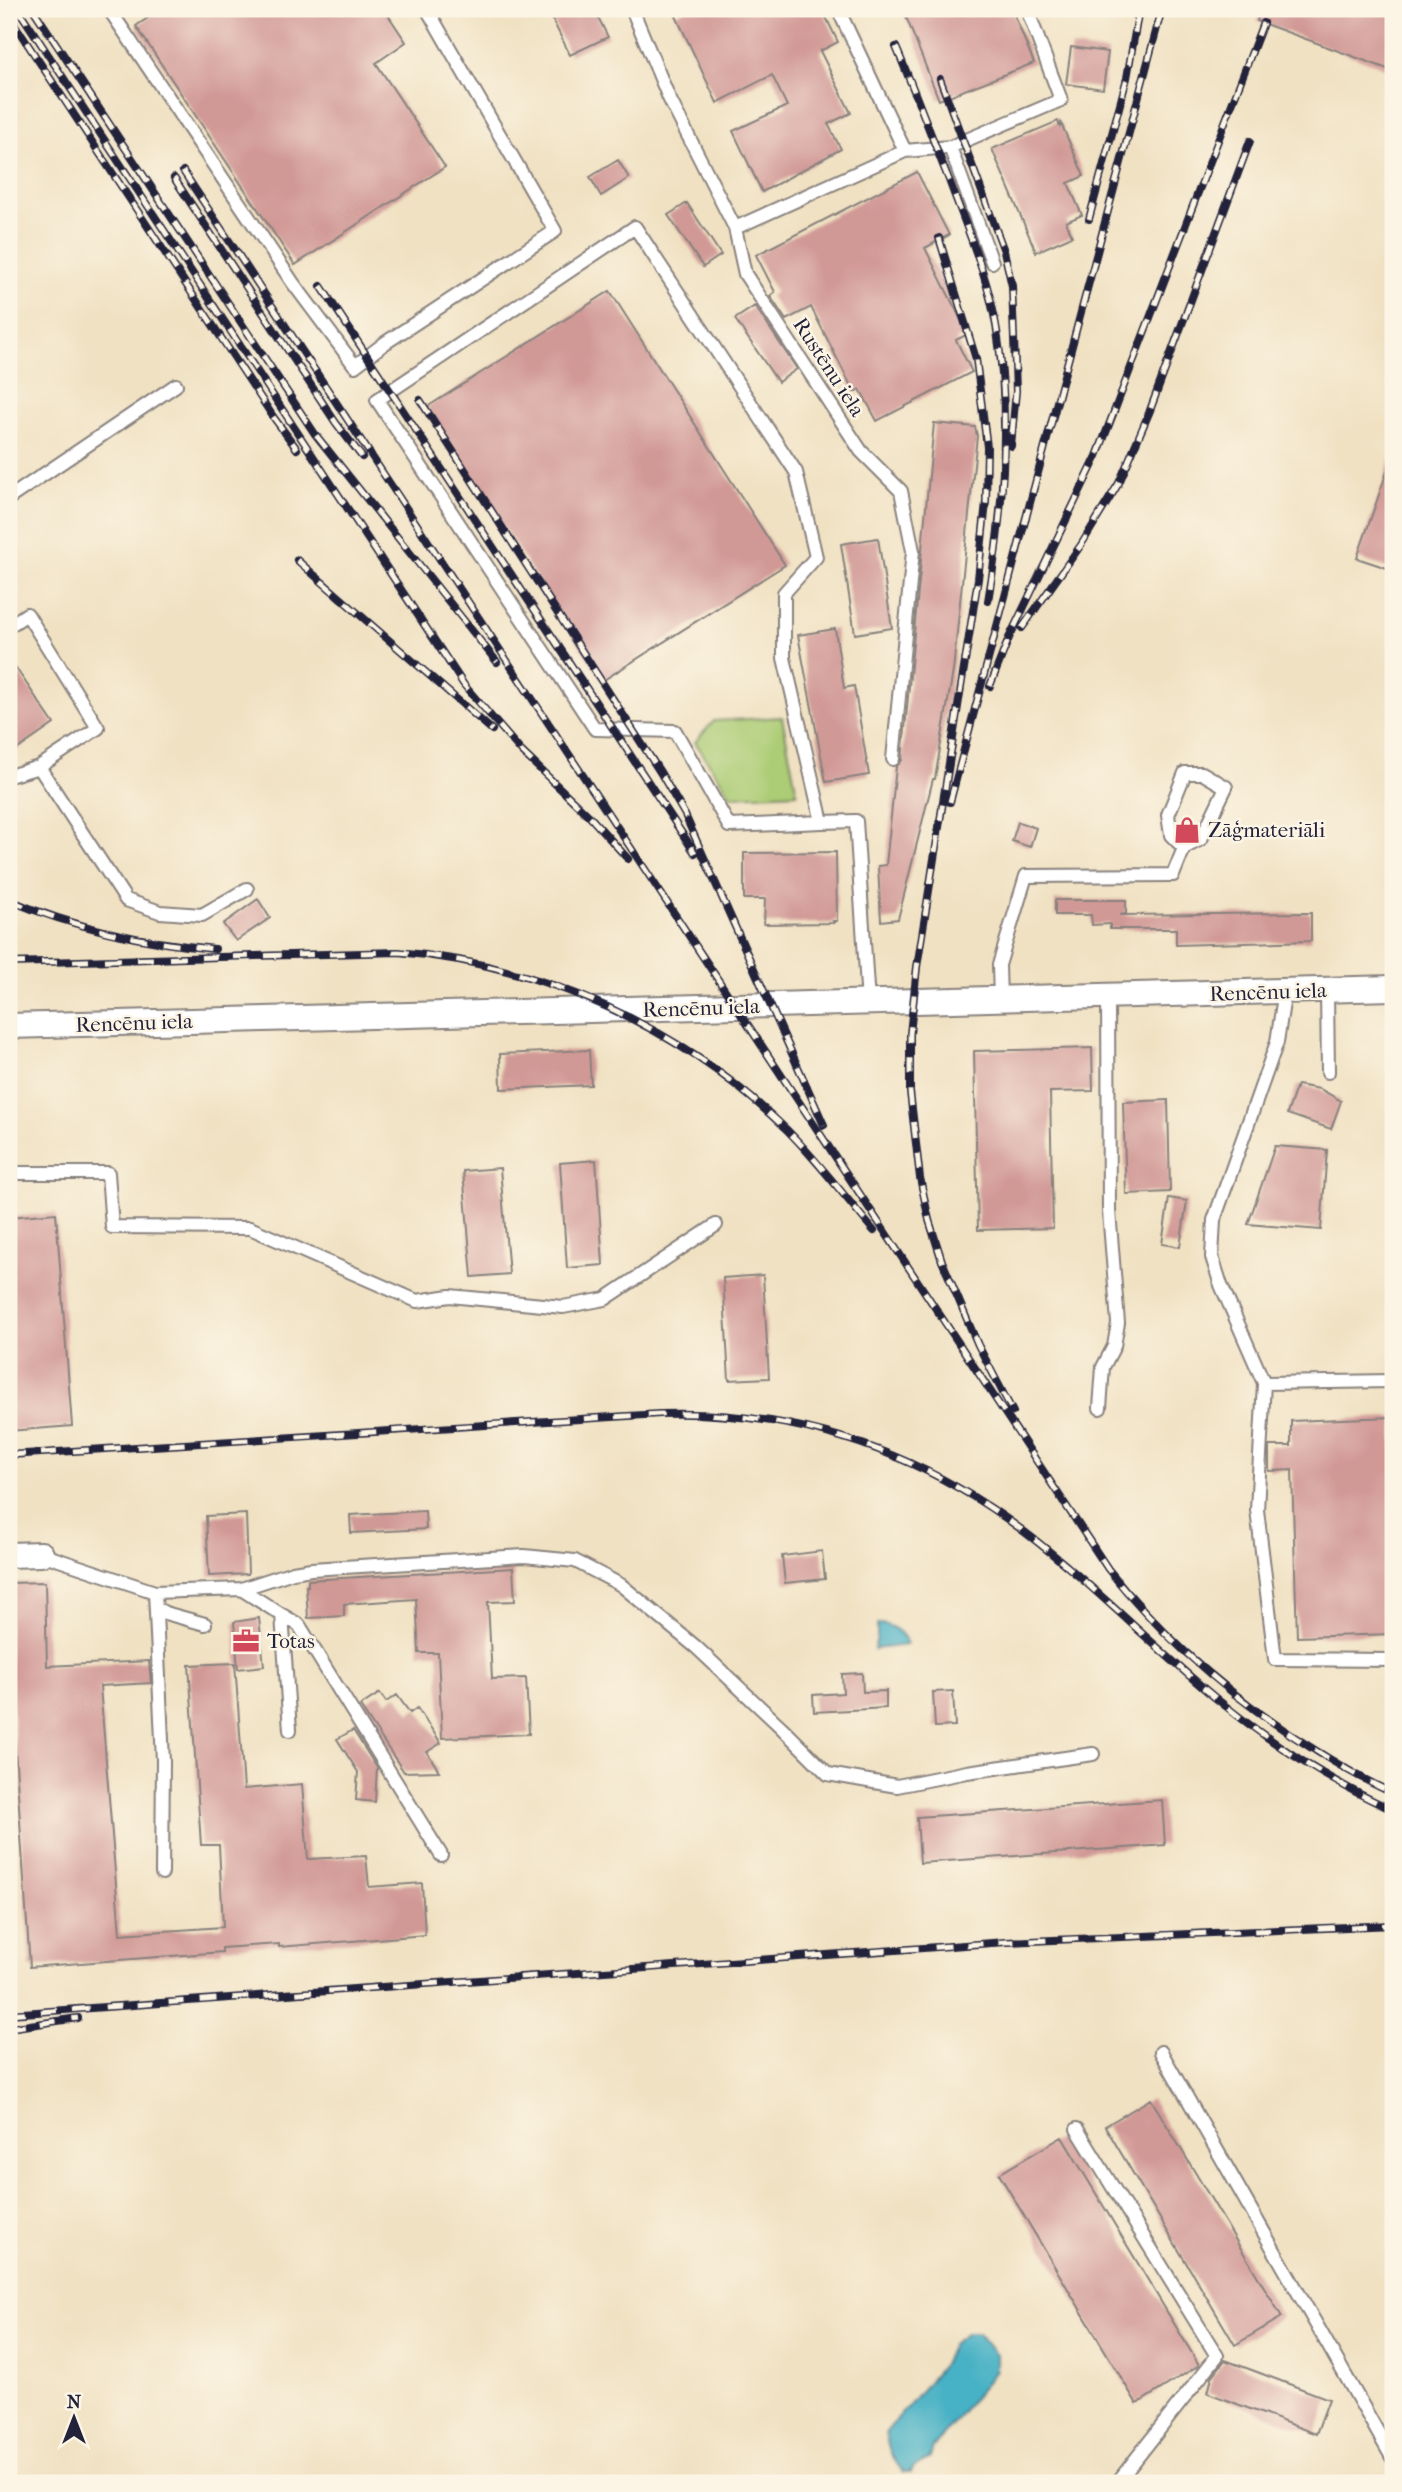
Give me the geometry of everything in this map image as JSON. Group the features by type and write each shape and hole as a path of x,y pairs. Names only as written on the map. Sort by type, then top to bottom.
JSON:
{"street":[{"name":"Rencēnu iela","path":"9,1026 1393,988"},
{"path":"9,1555 41,1555"}],"lane":[{"path":"109,9 293,283 355,366 385,343 555,231 427,9"},
{"name":"Rustēnu iela","path":"632,9 669,98 735,228 745,274 861,451 901,492 912,551 893,759"},
{"path":"838,9 905,151"},
{"path":"735,228 905,151 950,147 1062,100 1027,9"},
{"path":"950,147 992,262"},
{"path":"822,822 784,658 784,593 816,557 796,472 635,227 377,400 595,729 675,731 729,826 856,821 868,1003"},
{"path":"9,498 176,385"},
{"path":"9,626 27,614 98,728 39,767 9,776"},
{"path":"39,767 127,900 160,912 201,915 247,889"},
{"path":"1000,1000 999,965 1026,876 1173,875 1184,848 1201,839 1226,787 1202,773 1185,773 1168,815 1171,835 1184,848"},
{"path":"1284,990 1277,1042 1214,1220 1212,1257 1221,1285 1264,1383 1257,1510 1275,1659 1393,1660"},
{"path":"1327,990 1328,1072"},
{"path":"1100,1408 1103,1367 1114,1346 1118,1323 1109,1211 1108,997"},
{"path":"9,1174 108,1173 112,1227 250,1228 418,1301 450,1296 563,1307 605,1299 716,1225"},
{"path":"1264,1383 1393,1381"},
{"path":"41,1555 155,1592 242,1589 293,1572 311,1569 524,1556 575,1561 621,1585 696,1647 828,1774 897,1786 967,1772 1093,1754"},
{"path":"242,1589 299,1625 441,1855"},
{"path":"155,1592 163,1761 162,1873"},
{"path":"156,1608 205,1624"},
{"path":"282,1615 290,1730"},
{"path":"1161,2052 1393,2459"},
{"path":"1077,2129 1217,2356 1118,2483"}],"green space":[{"path":"782,717 797,793 731,796 695,742 714,721"}],"water":[{"path":"877,1624 896,1630 907,1645 874,1649"},
{"path":"967,2333 978,2333 996,2355 996,2370 933,2447 930,2458 912,2468 911,2472 904,2472 891,2454 886,2432 944,2363 952,2344"}],"building":[{"path":"161,9 384,9 406,42 376,63 445,167 295,265 136,26"},
{"path":"547,9 594,9 608,37 570,55"},
{"path":"686,9 822,9 838,42 820,51 851,113 828,124 841,149 762,192 733,131 787,106 772,75 717,103 675,14"},
{"path":"903,9 1012,9 1034,63 939,100"},
{"path":"1261,9 1393,9 1393,71 1257,21"},
{"path":"1071,47 1108,52 1103,89 1066,84"},
{"path":"1058,121 1084,176 1068,183 1082,215 1066,222 1072,236 1036,252 992,149"},
{"path":"618,160 629,178 601,196 590,177"},
{"path":"917,172 949,235 925,248 968,334 956,340 972,372 877,421 860,389 854,392 811,307 786,320 770,296 775,292 756,255"},
{"path":"687,203 721,255 703,267 668,215"},
{"path":"610,291 785,565 602,681 427,407"},
{"path":"755,306 797,369 778,382 735,319"},
{"path":"934,423 975,427 977,436 953,671 935,779 898,919 881,921 878,866 886,865 896,767 902,760"},
{"path":"1391,460 1393,461 1393,570 1357,558"},
{"path":"878,538 892,628 855,634 841,544"},
{"path":"835,629 844,688 854,686 869,775 826,782 798,635"},
{"path":"9,658 54,724 9,755"},
{"path":"1018,822 1036,828 1030,847 1012,841"},
{"path":"836,852 837,921 833,921 834,923 764,924 765,899 744,899 744,853"},
{"path":"258,899 270,918 236,941 223,924"},
{"path":"1055,900 1126,900 1126,914 1120,915 1311,913 1311,941 1176,945 1176,929 1110,929 1110,924 1092,925 1091,915 1055,915"},
{"path":"1092,1048 1093,1091 1050,1092 1053,1228 978,1230 974,1051"},
{"path":"589,1050 591,1085 501,1089 500,1054"},
{"path":"1297,1085 1320,1089 1341,1101 1331,1129 1287,1114"},
{"path":"1168,1100 1170,1192 1126,1194 1123,1102"},
{"path":"1275,1146 1327,1150 1321,1230 1248,1224"},
{"path":"596,1160 603,1265 567,1268 560,1163"},
{"path":"500,1168 509,1274 472,1277 463,1171"},
{"path":"1169,1198 1187,1201 1180,1247 1162,1244"},
{"path":"56,1213 72,1426 9,1431 9,1217"},
{"path":"763,1275 769,1378 729,1380 723,1278"},
{"path":"1393,1417 1393,1634 1297,1637 1292,1470 1269,1471 1269,1446 1291,1446 1291,1421"},
{"path":"425,1511 426,1529 351,1533 350,1515"},
{"path":"246,1514 248,1574 209,1576 206,1516"},
{"path":"822,1551 825,1579 785,1583 782,1556"},
{"path":"513,1568 515,1601 488,1602 492,1679 526,1678 529,1734 442,1738 438,1653 419,1653 416,1599 344,1604 344,1616 308,1618 308,1580"},
{"path":"45,1582 47,1666 149,1661 151,1683 100,1686 120,1934 223,1927 219,1845 201,1845 189,1665 235,1663 244,1789 302,1784 308,1859 366,1856 369,1887 422,1883 425,1935 279,1947 279,1944 222,1948 222,1952 30,1967 9,1661 9,1583"},
{"path":"259,1618 264,1666 238,1669 234,1622"},
{"path":"862,1673 863,1692 886,1691 886,1708 814,1712 813,1695 843,1693 842,1674"},
{"path":"953,1691 955,1726 935,1727 933,1692"},
{"path":"380,1693 386,1702 397,1695 410,1713 417,1708 441,1743 427,1752 439,1771 404,1772 360,1706"},
{"path":"353,1730 377,1768 375,1802 356,1800 358,1772 337,1739"},
{"path":"1162,1800 1165,1845 920,1863 917,1817"},
{"path":"1151,2099 1282,2317 1235,2345 1105,2126"},
{"path":"1062,2137 1199,2365 1137,2404 999,2174"},
{"path":"1225,2360 1329,2399 1316,2434 1208,2393 1212,2377"}],"railway":[{"path":"18,9 464,685 521,751 590,817 628,859"},
{"path":"33,9 315,434 497,662"},
{"path":"1089,219 1127,78 1139,9"},
{"path":"950,802 1162,9"},
{"path":"9,16 297,449"},
{"path":"990,686 1009,638 1097,456 1263,23"},
{"path":"896,47 977,254 997,331 1004,398 1003,466 998,534 988,601"},
{"path":"940,79 1004,251 1012,286 1016,391 1011,446"},
{"path":"1022,628 1081,545 1119,483 1149,413 1250,141"},
{"path":"183,171 1108,1569 1154,1622 1232,1692 1318,1752 1393,1793"},
{"path":"174,178 336,423 362,457"},
{"path":"939,238 976,359 987,447 986,502 978,579 917,967 910,1034 910,1092 920,1178 942,1261 978,1345 1013,1412"},
{"path":"321,286 695,853"},
{"path":"420,400 685,815 824,1125"},
{"path":"297,560 492,730"},
{"path":"9,900 59,919 110,933 215,949"},
{"path":"9,963 398,952 452,959 557,987 608,1007 656,1032 703,1061 746,1094 787,1130 874,1231"},
{"path":"9,1455 660,1414 758,1419 805,1428 851,1440 895,1457 939,1477 981,1502 1047,1550 1193,1679 1259,1732 1324,1774 1393,1810"},
{"path":"9,2014 1006,1942 1393,1925"},
{"path":"9,2028 78,2018"}],"place":[{"name":"Zāģmateriāli","path":"1187,830"},
{"name":"Totas","path":"246,1641"}]}
